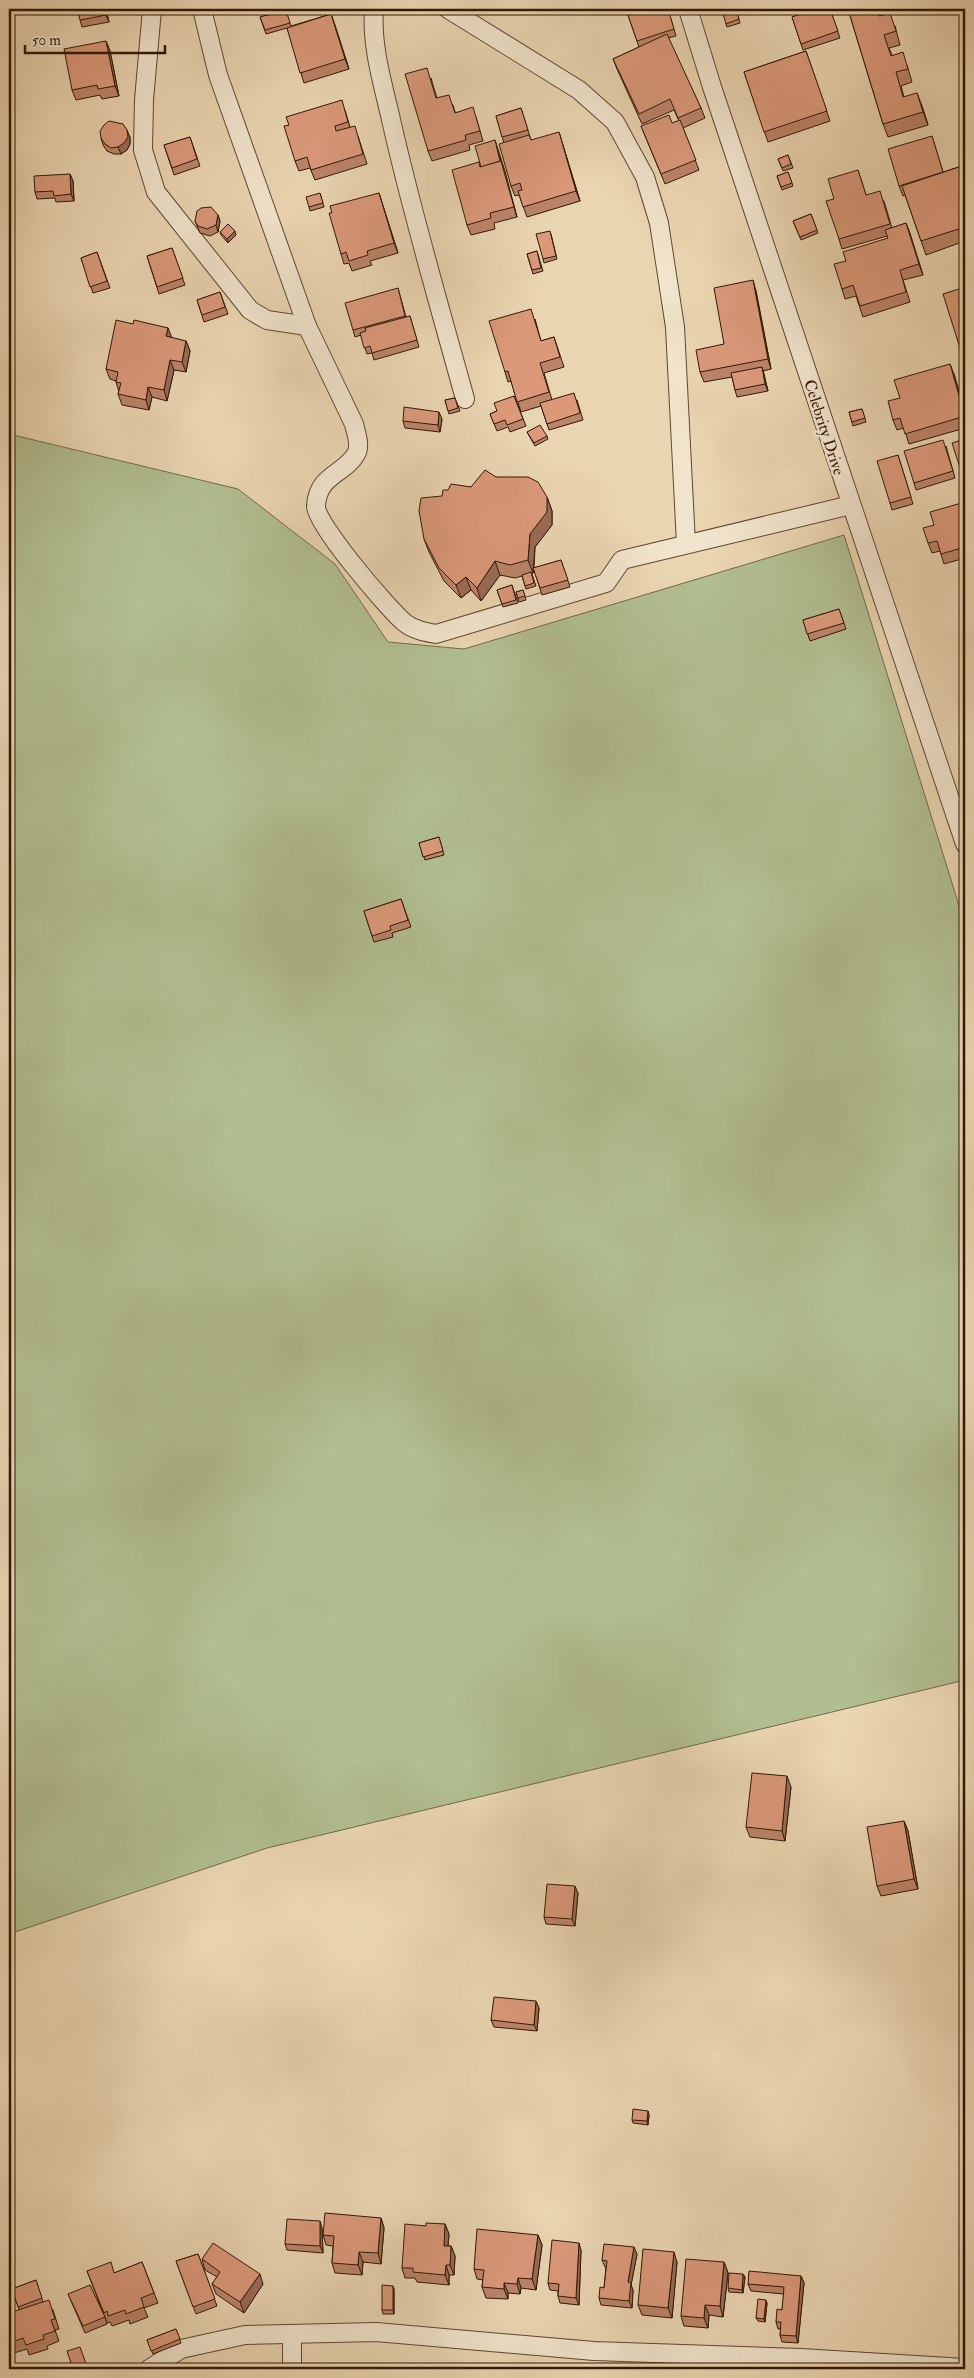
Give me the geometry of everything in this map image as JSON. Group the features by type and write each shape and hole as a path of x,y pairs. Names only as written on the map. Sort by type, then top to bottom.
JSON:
{"street":[{"path":"152,9 144,100 143,150 156,192 250,310 267,320 307,326"},
{"path":"202,9 218,75 307,326 354,424 358,438 357,453 317,493 315,509 341,551 404,622 420,632 436,634 606,583 622,560 851,506"},
{"path":"374,9 373,22 377,59 406,186 465,399"},
{"path":"448,9 579,90 615,122 645,177 659,223 675,327 686,544"},
{"name":"Celebrity Drive","path":"688,9 712,87 965,844"},
{"path":"149,2369 181,2349 245,2335 376,2332 594,2351 801,2358 965,2368"},
{"path":"292,2334 292,2369"}],"green space":[{"path":"9,434 238,489 335,564 388,642 464,649 844,535 965,925 965,1680 267,1848 9,1934"}],"building":[{"path":"77,9 105,9 106,15 80,20"},
{"path":"643,9 668,9 674,29 637,41 628,15"},
{"path":"736,9 739,19 726,24 722,10"},
{"path":"816,9 830,9 838,31 801,44 792,17"},
{"path":"848,9 877,9 879,16 890,13 896,31 884,35 891,56 903,52 908,69 896,72 903,97 917,93 923,112 883,124"},
{"path":"286,10 290,23 265,30 260,17"},
{"path":"331,14 345,59 300,73 287,28"},
{"path":"667,34 701,108 678,118 670,99 639,114 613,59"},
{"path":"106,41 115,86 98,89 97,85 72,90 64,49"},
{"path":"806,51 827,111 764,132 744,72"},
{"path":"427,68 436,98 449,95 455,113 473,107 480,131 465,135 466,140 428,151 405,74"},
{"path":"342,100 348,122 335,126 336,131 355,126 363,154 311,170 307,157 295,161 284,126 289,125 286,117"},
{"path":"521,108 528,130 502,137 496,116"},
{"path":"669,115 672,123 680,120 696,160 661,174 641,126"},
{"path":"109,121 123,124 127,130 128,137 118,147 111,148 101,138 100,131"},
{"path":"559,132 576,191 523,207 518,191 522,190 520,183 511,186 499,144 529,135 531,140"},
{"path":"932,136 943,172 899,186 888,149"},
{"path":"190,137 197,159 172,168 164,145"},
{"path":"495,140 500,161 481,167 475,146"},
{"path":"788,155 791,164 782,168 778,159"},
{"path":"501,161 514,207 490,213 491,218 467,225 452,170 479,162 480,167"},
{"path":"965,165 965,227 921,241 902,186"},
{"path":"858,170 866,195 880,191 890,224 839,239 826,201 834,199 828,179"},
{"path":"788,172 792,183 781,187 777,176"},
{"path":"70,174 71,194 54,196 53,191 35,192 34,176"},
{"path":"320,193 323,203 309,207 306,197"},
{"path":"379,193 394,243 367,251 368,255 349,261 346,252 341,254 329,213 332,213 330,206"},
{"path":"211,207 218,215 216,225 207,229 198,226 195,221 197,211 201,208"},
{"path":"811,214 817,230 800,237 793,221"},
{"path":"906,223 919,264 900,270 906,292 860,306 853,285 842,289 834,264 846,261 843,252 888,238 885,230"},
{"path":"228,224 235,231 227,239 220,232"},
{"path":"550,231 556,256 543,259 536,234"},
{"path":"172,248 183,278 157,287 147,256"},
{"path":"537,251 541,268 532,270 527,254"},
{"path":"97,252 107,281 90,287 81,258"},
{"path":"753,280 768,359 700,372 696,350 724,344 714,288"},
{"path":"965,287 965,364 943,294"},
{"path":"398,288 405,316 353,330 345,303"},
{"path":"220,292 225,307 202,315 197,300"},
{"path":"531,309 541,341 554,337 560,357 540,363 549,392 517,402 508,371 505,372 489,321"},
{"path":"410,316 417,340 372,353 370,346 364,348 360,333 366,331 365,328"},
{"path":"116,320 133,324 134,320 168,328 166,336 186,341 182,362 170,360 164,390 148,387 146,400 118,394 121,383 116,382 118,372 106,369"},
{"path":"950,364 965,416 905,434 900,418 893,420 888,401 900,398 894,380"},
{"path":"762,367 765,384 735,390 731,373"},
{"path":"574,393 580,413 547,424 540,403"},
{"path":"514,396 523,419 507,425 505,420 494,424 490,414 497,411 494,403"},
{"path":"455,398 458,408 448,411 445,400"},
{"path":"404,407 439,412 438,425 403,421"},
{"path":"862,409 865,418 852,422 849,412"},
{"path":"540,425 547,436 534,443 527,432"},
{"path":"965,439 965,483 952,443"},
{"path":"943,440 953,471 914,483 904,451"},
{"path":"898,455 911,497 890,503 877,461"},
{"path":"485,470 496,477 528,477 538,482 547,497 547,512 530,534 528,560 510,565 495,561 477,588 466,577 456,585 439,568 424,539 419,511 421,498 442,496 443,490 448,490 451,484 471,487"},
{"path":"965,502 965,547 941,554 937,541 928,543 923,528 934,525 930,512"},
{"path":"561,560 568,580 540,588 533,568"},
{"path":"531,572 534,583 525,586 522,575"},
{"path":"512,585 516,600 502,604 497,590"},
{"path":"523,590 525,596 518,598 516,592"},
{"path":"839,609 844,623 807,634 803,620"},
{"path":"439,837 443,851 423,857 419,843"},
{"path":"401,899 408,920 390,926 391,930 372,936 364,911"},
{"path":"752,1773 787,1776 782,1831 746,1827"},
{"path":"904,1821 914,1879 877,1886 867,1827"},
{"path":"547,1884 575,1886 572,1919 544,1917"},
{"path":"494,1997 536,2001 534,2025 491,2020"},
{"path":"633,2109 648,2111 647,2121 632,2120"},
{"path":"325,2213 381,2218 378,2253 359,2252 358,2265 332,2263 334,2236 323,2235"},
{"path":"287,2219 320,2221 320,2246 285,2244"},
{"path":"426,2223 445,2224 444,2246 451,2246 450,2265 446,2265 445,2275 413,2272 413,2268 402,2268 405,2224 426,2226"},
{"path":"477,2229 538,2235 532,2279 518,2278 517,2284 504,2283 504,2289 482,2287 484,2270 474,2269"},
{"path":"552,2240 579,2243 576,2298 558,2296 559,2284 548,2283"},
{"path":"213,2243 260,2274 240,2302 212,2284 220,2272 202,2259"},
{"path":"604,2244 634,2247 628,2282 631,2283 629,2301 599,2298 600,2287 604,2288 607,2261 602,2260"},
{"path":"643,2249 674,2252 668,2308 638,2305"},
{"path":"198,2254 215,2299 193,2307 176,2261"},
{"path":"686,2259 724,2262 720,2306 705,2305 704,2318 681,2316"},
{"path":"111,2262 114,2273 142,2262 154,2293 141,2298 144,2307 126,2314 125,2310 108,2316 107,2311 104,2313 87,2271"},
{"path":"749,2271 801,2276 796,2336 780,2335 781,2322 776,2322 777,2309 782,2310 784,2287 748,2284"},
{"path":"729,2273 743,2274 742,2290 728,2288"},
{"path":"36,2280 42,2298 18,2307 12,2289"},
{"path":"90,2285 105,2317 83,2326 68,2294"},
{"path":"382,2285 393,2286 393,2310 382,2310"},
{"path":"758,2299 766,2300 764,2319 756,2318"},
{"path":"49,2300 55,2319 51,2320 55,2331 43,2335 44,2339 26,2345 23,2338 10,2343 9,2313"},
{"path":"176,2329 180,2339 151,2351 147,2340"},
{"path":"80,2347 88,2369 73,2369 67,2351"}]}
